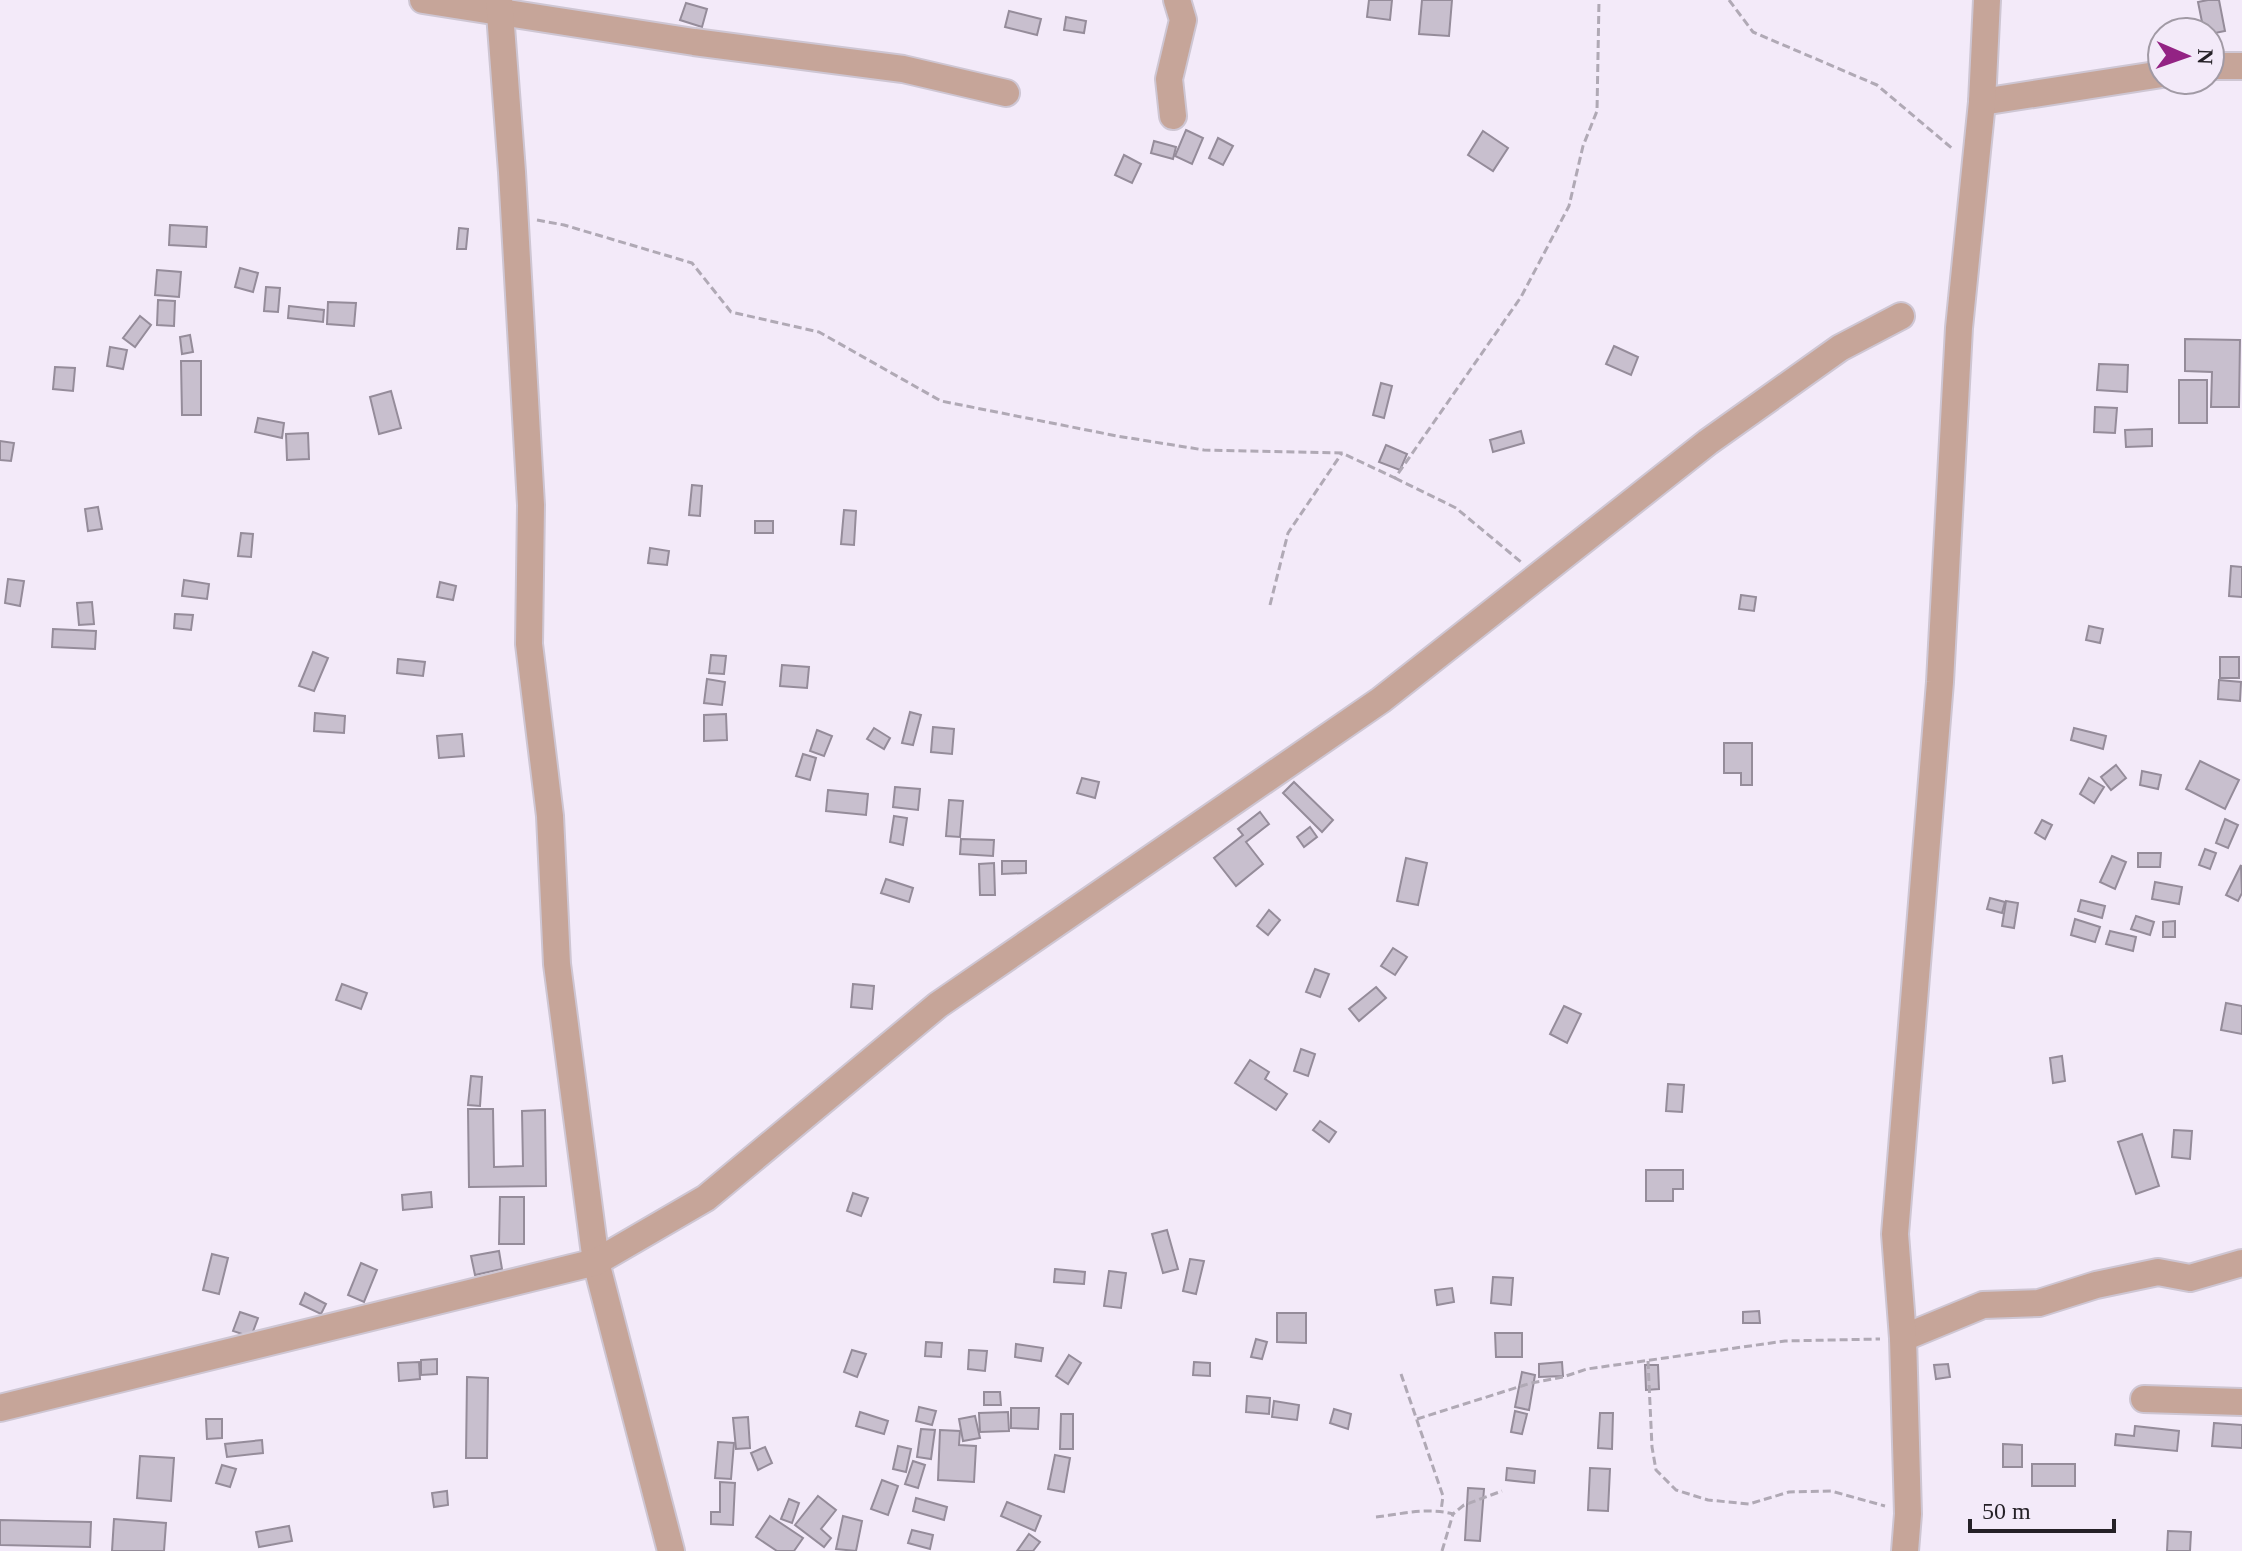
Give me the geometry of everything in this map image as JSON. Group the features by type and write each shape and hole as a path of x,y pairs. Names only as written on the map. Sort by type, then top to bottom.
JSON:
{"street":[{"path":"423,0 499,5 694,42 903,69 1006,93"},
{"path":"1173,116 1169,79 1183,20 1177,0"},
{"path":"1905,1551 1908,1514 1903,1338 1895,1234 1940,682 1959,328 1982,102 1987,0"},
{"path":"499,5 531,505 529,644 550,816 557,964 596,1262 671,1551"},
{"path":"1982,102 2146,76"},
{"path":"0,1408 596,1262 706,1198 938,1005 1381,700 1744,416 1840,348 1901,316"},
{"path":"1903,1338 1983,1305 2039,1303 2096,1285 2158,1272 2190,1278 2242,1263"},
{"path":"2144,1399 2242,1402"}],"path":[{"path":"1395,478 1521,297 1569,206 1583,146 1597,111 1599,0"},
{"path":"1729,0 1753,32 1877,85 1975,168"},
{"path":"514,216 564,225 692,263 731,312 819,332 941,401 1204,450 1342,453 1456,508 1537,576"},
{"path":"1270,605 1288,533 1342,453"},
{"path":"1417,1419 1587,1369 1785,1341 1903,1338"},
{"path":"1648,1361 1656,1470 1676,1490 1708,1500 1749,1504 1789,1492 1831,1491 1908,1514"},
{"path":"1401,1374 1443,1496 1441,1511"},
{"path":"1442,1551 1453,1514 1464,1505 1502,1491"},
{"path":"1376,1517 1441,1511 1453,1514"}],"building":[{"path":"1369,0 1392,0 1390,20 1367,17"},
{"path":"1422,0 1452,0 1449,36 1419,34"},
{"path":"2219,0 2222,16 2201,16 2198,2"},
{"path":"686,3 707,9 702,27 680,20"},
{"path":"1009,11 1041,19 1037,35 1005,27"},
{"path":"1066,17 1086,21 1084,33 1064,30"},
{"path":"1186,130 1203,138 1192,164 1175,156"},
{"path":"1483,131 1508,148 1493,171 1468,155"},
{"path":"1218,138 1233,146 1223,165 1209,158"},
{"path":"1154,141 1176,147 1173,159 1151,153"},
{"path":"1124,155 1141,164 1132,183 1115,175"},
{"path":"170,225 207,227 206,247 169,245"},
{"path":"459,228 468,229 466,249 457,249"},
{"path":"240,268 258,273 253,292 235,287"},
{"path":"157,270 181,272 179,297 155,295"},
{"path":"266,287 280,288 278,312 264,311"},
{"path":"158,300 175,301 174,326 157,325"},
{"path":"328,302 356,303 354,326 327,324"},
{"path":"289,306 324,310 323,322 288,318"},
{"path":"140,316 151,325 135,347 123,338"},
{"path":"190,335 193,352 182,354 180,337"},
{"path":"2185,339 2240,340 2239,407 2211,407 2212,372 2185,371"},
{"path":"1614,346 1638,357 1631,375 1606,364"},
{"path":"110,347 127,350 123,369 107,366"},
{"path":"181,361 201,361 201,415 182,415"},
{"path":"2099,364 2128,365 2127,392 2097,390"},
{"path":"55,367 75,368 73,391 53,389"},
{"path":"2179,380 2207,380 2207,423 2179,423"},
{"path":"1381,383 1392,386 1384,418 1373,415"},
{"path":"391,391 401,428 379,434 370,397"},
{"path":"2095,407 2117,408 2115,433 2094,432"},
{"path":"258,418 284,423 282,438 255,432"},
{"path":"2152,429 2152,446 2126,447 2125,430"},
{"path":"1521,431 1524,443 1493,452 1490,440"},
{"path":"308,433 309,459 287,460 286,434"},
{"path":"0,441 14,443 11,461 0,460"},
{"path":"1386,445 1407,454 1400,470 1379,462"},
{"path":"692,485 702,486 700,516 689,515"},
{"path":"98,507 102,529 88,531 85,509"},
{"path":"844,510 856,511 854,545 841,544"},
{"path":"755,521 773,521 773,533 755,533"},
{"path":"241,533 253,534 251,557 238,556"},
{"path":"650,548 669,551 667,565 648,563"},
{"path":"2231,566 2242,567 2242,597 2229,596"},
{"path":"8,579 24,581 20,606 5,603"},
{"path":"184,580 209,584 207,599 182,596"},
{"path":"440,582 456,586 453,600 437,597"},
{"path":"1741,595 1756,597 1754,611 1739,609"},
{"path":"92,602 94,624 79,625 77,603"},
{"path":"175,614 193,615 191,630 174,628"},
{"path":"2089,626 2103,629 2100,643 2086,640"},
{"path":"53,629 96,631 95,649 52,647"},
{"path":"313,652 328,658 314,691 299,686"},
{"path":"711,655 726,656 724,674 709,673"},
{"path":"2220,657 2239,657 2239,678 2220,678"},
{"path":"398,659 425,662 423,676 397,673"},
{"path":"782,665 809,667 807,688 780,686"},
{"path":"707,679 725,682 722,705 704,703"},
{"path":"2219,680 2241,682 2240,701 2218,699"},
{"path":"910,712 921,715 913,745 902,743"},
{"path":"315,713 345,716 344,733 314,731"},
{"path":"726,714 727,740 704,741 704,715"},
{"path":"933,727 954,729 952,754 931,752"},
{"path":"874,728 890,738 884,749 867,739"},
{"path":"2074,728 2106,736 2103,749 2071,740"},
{"path":"817,730 832,736 824,756 810,751"},
{"path":"462,734 464,756 439,758 437,736"},
{"path":"1724,743 1752,743 1752,785 1741,785 1741,773 1724,773"},
{"path":"803,754 816,758 810,780 796,776"},
{"path":"2200,761 2239,780 2225,809 2186,789"},
{"path":"2116,765 2126,778 2111,790 2101,777"},
{"path":"2142,771 2161,775 2158,789 2140,785"},
{"path":"1082,778 1099,782 1095,798 1077,793"},
{"path":"2089,778 2104,787 2094,803 2080,794"},
{"path":"1294,782 1333,820 1322,832 1283,793"},
{"path":"895,787 920,789 918,810 893,807"},
{"path":"828,790 868,794 866,815 826,811"},
{"path":"949,800 963,801 960,837 946,836"},
{"path":"1260,812 1269,824 1246,842 1263,864 1236,886 1214,858 1243,835 1238,829"},
{"path":"894,816 907,818 903,845 890,842"},
{"path":"2225,819 2238,825 2228,848 2216,843"},
{"path":"2042,820 2052,825 2045,839 2035,833"},
{"path":"1310,827 1317,837 1304,847 1297,837"},
{"path":"961,839 994,840 993,856 960,854"},
{"path":"2205,849 2216,853 2210,869 2199,865"},
{"path":"2138,853 2161,853 2160,867 2138,867"},
{"path":"2112,856 2126,862 2115,889 2100,882"},
{"path":"1406,858 1427,863 1418,905 1397,901"},
{"path":"1002,861 1026,861 1026,873 1002,874"},
{"path":"994,863 995,895 980,895 979,864"},
{"path":"2241,865 2242,893 2238,901 2226,895"},
{"path":"886,879 913,888 909,902 881,893"},
{"path":"2155,882 2182,887 2179,904 2152,899"},
{"path":"1990,898 2005,902 2002,913 1987,909"},
{"path":"2081,900 2105,906 2102,918 2078,911"},
{"path":"2006,901 2018,903 2014,928 2002,926"},
{"path":"1269,910 1280,920 1268,935 1257,926"},
{"path":"2136,916 2154,922 2150,935 2131,929"},
{"path":"2075,919 2100,927 2095,942 2071,935"},
{"path":"2175,921 2175,937 2163,937 2163,922"},
{"path":"2110,931 2136,937 2133,951 2106,944"},
{"path":"1393,948 1407,957 1395,975 1381,966"},
{"path":"1315,969 1329,974 1320,997 1306,992"},
{"path":"342,984 367,993 361,1009 336,1000"},
{"path":"853,984 874,986 872,1009 851,1007"},
{"path":"1376,987 1386,998 1359,1021 1349,1009"},
{"path":"2226,1003 2242,1006 2242,1034 2221,1030"},
{"path":"1564,1006 1581,1014 1567,1043 1550,1034"},
{"path":"1301,1049 1315,1054 1308,1076 1294,1071"},
{"path":"2062,1056 2065,1081 2053,1083 2050,1058"},
{"path":"1250,1060 1269,1072 1265,1079 1287,1094 1276,1110 1235,1083"},
{"path":"471,1076 482,1077 480,1106 468,1105"},
{"path":"1668,1084 1684,1085 1682,1112 1666,1111"},
{"path":"468,1109 493,1109 494,1167 523,1166 522,1111 545,1110 546,1186 469,1187"},
{"path":"1320,1121 1336,1132 1329,1142 1313,1130"},
{"path":"2174,1130 2192,1131 2190,1159 2172,1157"},
{"path":"2142,1134 2159,1186 2136,1194 2118,1142"},
{"path":"1646,1170 1683,1170 1683,1189 1673,1189 1673,1201 1646,1201"},
{"path":"431,1192 432,1207 403,1210 402,1195"},
{"path":"853,1193 868,1198 861,1216 847,1211"},
{"path":"500,1197 524,1197 524,1244 499,1244"},
{"path":"1167,1230 1178,1269 1163,1273 1152,1234"},
{"path":"499,1251 502,1269 475,1275 471,1256"},
{"path":"212,1254 228,1258 219,1294 203,1290"},
{"path":"1190,1259 1204,1261 1196,1294 1183,1291"},
{"path":"361,1263 377,1270 364,1302 348,1295"},
{"path":"1055,1269 1085,1272 1084,1284 1054,1282"},
{"path":"1109,1271 1126,1273 1121,1308 1104,1306"},
{"path":"1493,1277 1513,1278 1511,1305 1491,1303"},
{"path":"1452,1288 1454,1302 1437,1305 1435,1290"},
{"path":"305,1293 326,1304 321,1314 300,1304"},
{"path":"1759,1311 1760,1323 1743,1323 1743,1312"},
{"path":"240,1312 258,1318 251,1337 233,1331"},
{"path":"1277,1313 1306,1313 1306,1343 1277,1342"},
{"path":"1495,1333 1522,1333 1522,1357 1496,1357"},
{"path":"1256,1339 1267,1342 1262,1359 1251,1357"},
{"path":"926,1342 942,1343 941,1357 925,1356"},
{"path":"1016,1344 1043,1348 1041,1361 1015,1357"},
{"path":"852,1350 866,1354 857,1377 844,1372"},
{"path":"969,1350 987,1351 985,1371 968,1369"},
{"path":"1069,1355 1081,1363 1068,1384 1056,1376"},
{"path":"437,1359 437,1374 421,1375 421,1360"},
{"path":"419,1362 420,1379 399,1381 398,1363"},
{"path":"1194,1362 1210,1363 1210,1376 1193,1375"},
{"path":"1562,1362 1563,1376 1539,1377 1539,1364"},
{"path":"1948,1364 1950,1377 1936,1379 1934,1365"},
{"path":"1645,1365 1658,1365 1659,1389 1646,1390"},
{"path":"1522,1372 1535,1375 1529,1410 1515,1407"},
{"path":"467,1377 488,1378 487,1458 466,1458"},
{"path":"984,1392 1000,1392 1001,1405 984,1405"},
{"path":"1247,1396 1270,1398 1269,1414 1246,1412"},
{"path":"1274,1401 1299,1405 1297,1420 1272,1417"},
{"path":"919,1407 936,1411 932,1425 916,1421"},
{"path":"1011,1408 1039,1408 1038,1429 1011,1428"},
{"path":"1334,1409 1351,1414 1348,1429 1330,1423"},
{"path":"1515,1411 1527,1414 1522,1434 1511,1432"},
{"path":"860,1412 888,1421 884,1434 856,1426"},
{"path":"1008,1412 1009,1431 980,1432 979,1413"},
{"path":"1600,1413 1613,1413 1612,1449 1598,1448"},
{"path":"1061,1414 1073,1414 1073,1449 1060,1449"},
{"path":"975,1416 980,1438 963,1441 959,1419"},
{"path":"748,1417 750,1448 736,1449 733,1418"},
{"path":"206,1419 222,1419 222,1438 207,1439"},
{"path":"2214,1423 2242,1425 2242,1448 2212,1446"},
{"path":"2135,1426 2179,1431 2177,1451 2115,1445 2116,1434 2134,1436"},
{"path":"921,1429 935,1430 931,1459 917,1457"},
{"path":"940,1430 960,1431 959,1445 976,1446 974,1482 938,1480"},
{"path":"262,1440 263,1453 227,1457 225,1444"},
{"path":"718,1442 734,1443 731,1479 715,1478"},
{"path":"2003,1444 2022,1445 2022,1467 2003,1467"},
{"path":"898,1446 911,1449 906,1472 893,1469"},
{"path":"765,1447 772,1463 758,1470 751,1453"},
{"path":"1055,1455 1070,1458 1064,1492 1048,1489"},
{"path":"140,1456 174,1458 171,1501 137,1498"},
{"path":"913,1461 925,1465 918,1488 905,1484"},
{"path":"2032,1464 2075,1464 2075,1486 2032,1486"},
{"path":"222,1465 236,1469 230,1487 216,1483"},
{"path":"1507,1468 1535,1471 1534,1483 1506,1480"},
{"path":"1590,1468 1610,1469 1608,1511 1588,1510"},
{"path":"882,1480 898,1486 888,1515 871,1509"},
{"path":"720,1482 735,1483 733,1525 711,1524 711,1512 720,1512"},
{"path":"1468,1488 1484,1489 1480,1541 1465,1540"},
{"path":"447,1491 448,1505 434,1507 432,1493"},
{"path":"818,1496 836,1510 821,1529 831,1538 824,1547 795,1525"},
{"path":"916,1498 947,1507 944,1520 913,1511"},
{"path":"789,1499 799,1503 792,1523 781,1519"},
{"path":"1007,1502 1041,1516 1035,1531 1001,1516"},
{"path":"770,1516 803,1538 794,1551 777,1551 756,1537"},
{"path":"843,1516 862,1521 856,1551 836,1549"},
{"path":"114,1519 166,1523 164,1551 112,1551"},
{"path":"0,1520 91,1522 90,1547 0,1545"},
{"path":"289,1526 292,1541 259,1547 256,1532"},
{"path":"912,1530 933,1535 930,1549 908,1543"},
{"path":"2168,1531 2191,1532 2190,1551 2167,1551"},
{"path":"1029,1534 1040,1542 1033,1551 1017,1551"}]}
